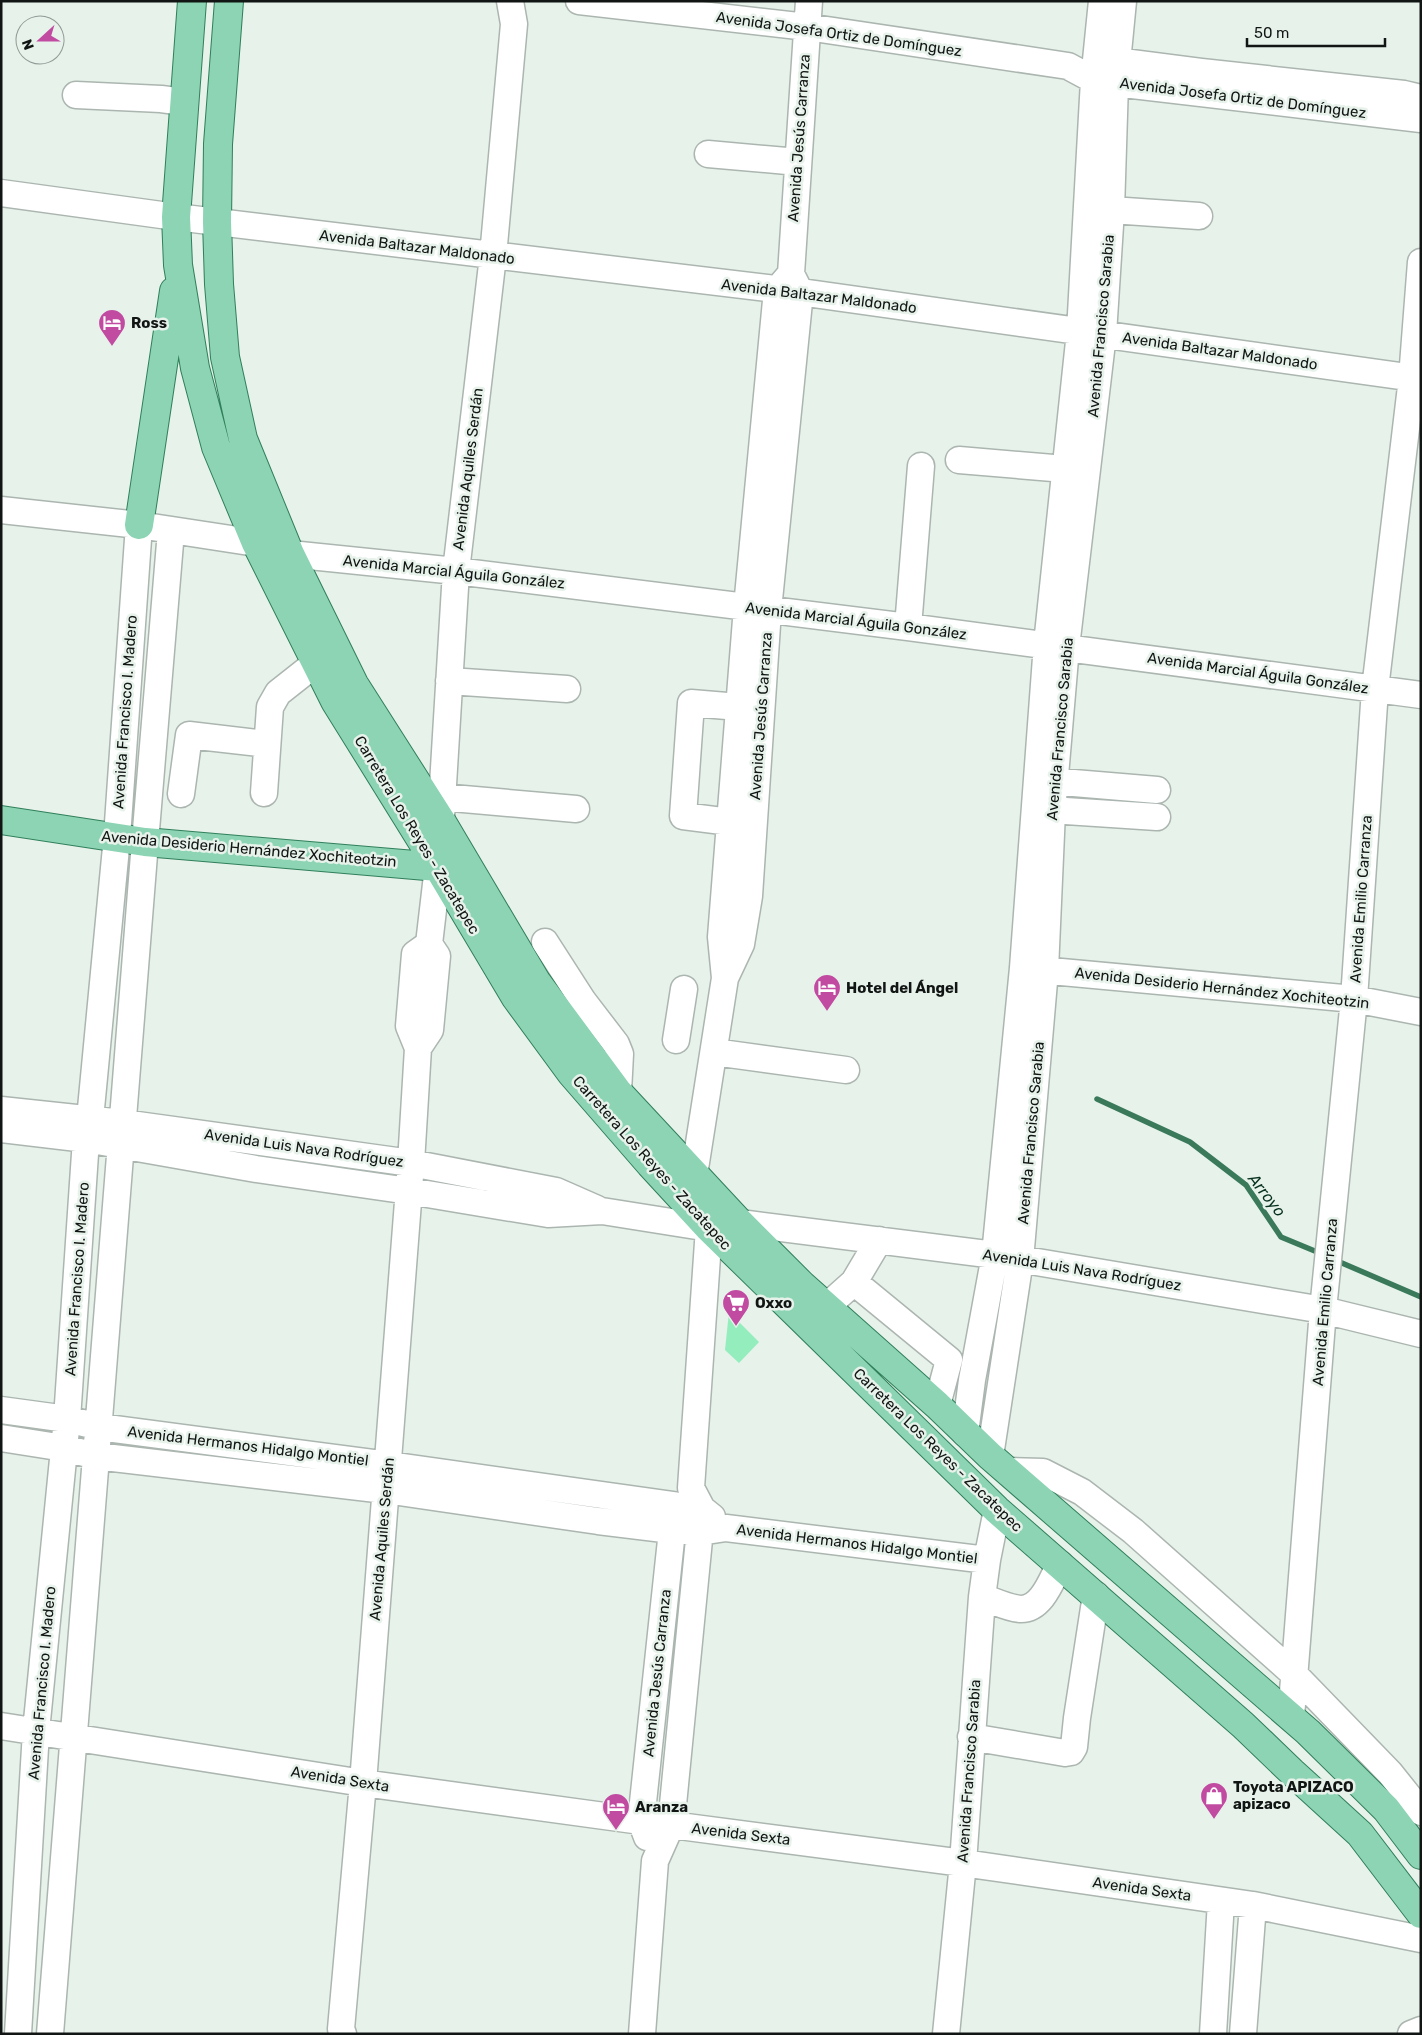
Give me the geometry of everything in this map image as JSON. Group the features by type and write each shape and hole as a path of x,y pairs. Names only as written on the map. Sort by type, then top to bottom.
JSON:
{"main road":[{"name":"Carretera Los Reyes - Zacatepec","path":"192,1 176,217 178,265 195,368 216,446 256,543 335,700 516,998 571,1074 709,1228 997,1510 1243,1724 1360,1834 1421,1914"},
{"name":"Carretera Los Reyes - Zacatepec","path":"229,1 218,144 216,222 219,284 227,366 243,439 290,554 354,684 440,808 536,981 618,1092 740,1223 826,1307 937,1405 965,1433 1291,1716 1386,1810 1421,1855"},
{"path":"139,525 178,265"},
{"name":"Avenida Desiderio Hernández Xochiteotzin","path":"1,820 145,842 438,867"}],"street":[{"name":"Avenida Josefa Ortiz de Domínguez","path":"579,1 807,27 1068,66 1308,94 1421,119"},
{"name":"Avenida Jesús Carranza","path":"725,978 741,944 749,896 758,608 789,285 809,1"},
{"name":"Avenida Francisco Sarabia","path":"1000,1463 997,1402 1007,1258 1034,969 1043,810 1056,646 1065,469 1091,333 1111,210 1102,1"},
{"name":"Avenida Francisco Sarabia","path":"1056,646 1091,333 1105,70 1123,1"},
{"name":"Avenida Aquiles Serdán","path":"341,2032 363,1783 384,1490 388,1464 418,1048 430,1030 437,956 429,944 438,867 440,808 456,571 493,256 516,9"},
{"name":"Avenida Josefa Ortiz de Domínguez","path":"1308,94 1404,94 1421,98"},
{"path":"76,95 161,99 184,102"},
{"path":"708,154 798,162"},
{"path":"1,193 176,217"},
{"path":"1111,210 1199,216"},
{"name":"Avenida Baltazar Maldonado","path":"176,217 493,256 789,285 1091,333 1416,379"},
{"name":"Avenida Emilio Carranza","path":"1291,1716 1323,1310 1354,999 1375,689 1416,379 1421,262"},
{"path":"959,460 1065,469"},
{"path":"908,627 921,466"},
{"path":"1,510 139,525 256,543"},
{"name":"Avenida Francisco I. Madero","path":"18,2034 36,1731 67,1419 88,1129 116,837 139,525"},
{"name":"Avenida Francisco I. Madero","path":"50,2034 72,1737 99,1427 171,531"},
{"name":"Avenida Marcial Águila González","path":"256,543 290,554 456,571 758,608 1421,695"},
{"name":"Avenida Jesús Carranza","path":"694,1174 725,978 721,937 739,707 758,608"},
{"path":"264,793 270,707 278,693 316,663"},
{"path":"449,681 567,689"},
{"path":"126,697 157,700"},
{"path":"730,822 683,816 691,703 739,707"},
{"path":"181,794 188,735 268,744"},
{"path":"1043,810 1157,829 1157,785 1046,781"},
{"path":"440,808 576,809"},
{"path":"545,942 583,1001 616,1044 620,1054 618,1092"},
{"name":"Avenida Desiderio Hernández Xochiteotzin","path":"1034,969 1354,999 1421,1012"},
{"path":"676,1040 682,1001 719,1016"},
{"path":"101,1003 132,1005"},
{"path":"714,1052 846,1070"},
{"name":"Avenida Luis Nava Rodríguez","path":"1,1110 88,1129 122,1134 259,1141 411,1163 556,1191 602,1211"},
{"name":"Avenida Luis Nava Rodríguez","path":"1,1129 88,1129"},
{"name":"Avenida Luis Nava Rodríguez","path":"122,1134 256,1168 548,1214 602,1211 709,1228"},
{"path":"256,1168 259,1141"},
{"name":"Avenida Luis Nava Rodríguez","path":"740,1223 1007,1258 1323,1310 1421,1334"},
{"name":"Avenida Jesús Carranza","path":"642,2034 655,1862 671,1825 688,1513 709,1228"},
{"path":"826,1307 854,1282 878,1240"},
{"name":"Avenida Francisco Sarabia","path":"965,1433 972,1380 1007,1258"},
{"path":"77,1273 110,1278"},
{"path":"854,1282 997,1402"},
{"path":"937,1405 949,1360"},
{"name":"Avenida Hermanos Hidalgo Montiel","path":"1,1410 67,1419 99,1427 388,1464 523,1497"},
{"name":"Avenida Hermanos Hidalgo Montiel","path":"1,1438 64,1448 96,1456 384,1490 523,1497 600,1508 688,1513 726,1528 987,1560"},
{"path":"231,1471 232,1444"},
{"path":"296,1480 298,1453"},
{"path":"1000,1463 1044,1472 1082,1492 1133,1531 1294,1674 1390,1773 1421,1812"},
{"name":"Avenida Francisco Sarabia","path":"946,2034 963,1863 982,1597 997,1510"},
{"name":"Avenida Jesús Carranza","path":"655,1862 641,1821 688,1513"},
{"path":"982,1597 1021,1609 1034,1605 1044,1595 1060,1564"},
{"path":"50,1594 84,1596"},
{"path":"972,1737 1066,1753 1071,1752 1074,1747 1096,1595"},
{"name":"Avenida Sexta","path":"1,1726 363,1783 963,1863 1221,1900 1421,1939"},
{"path":"1213,2034 1221,1900"},
{"path":"1244,2034 1253,1905"},
{"path":"1411,2034 1421,2030"},
{"path":"1,2032 10,2034"}],"building":[{"name":"Oxxo","path":"729,1312 759,1342 739,1363 725,1350"}],"waterway":[{"name":"Arroyo","path":"1097,1099 1190,1142 1246,1185 1281,1237 1322,1254"},
{"name":"Arroyo","path":"1335,1260 1421,1297"}],"place":[{"name":"Ross","path":"112,347"},
{"name":"Hotel del Ángel","path":"827,1012"},
{"name":"Oxxo","path":"736,1327"},
{"name":"Toyota APIZACO apizaco","path":"1214,1820"},
{"name":"Aranza","path":"616,1831"}]}
